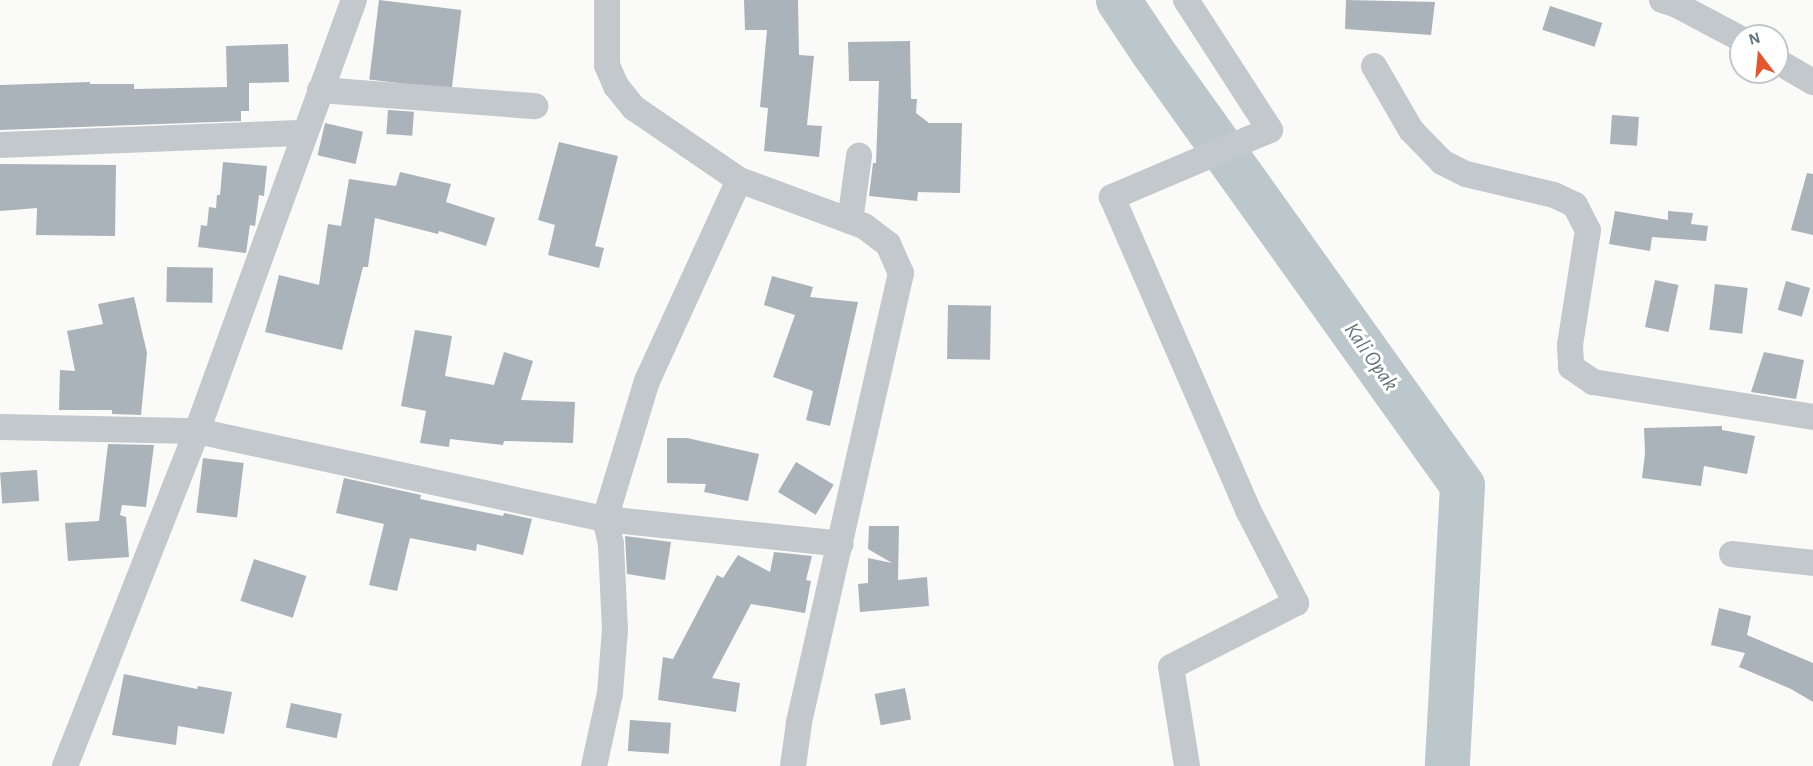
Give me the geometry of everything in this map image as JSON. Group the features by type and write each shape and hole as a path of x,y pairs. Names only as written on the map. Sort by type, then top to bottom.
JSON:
{"street":[{"path":"65,766 197,431 354,0"},
{"path":"607,0 607,65 616,86 634,108 739,180 864,226 888,244 901,273 799,723 793,766"},
{"path":"1186,0 1270,130 1112,197 1248,510 1296,603 1172,667 1187,766"},
{"path":"1662,0 1677,5 1729,33"},
{"path":"1374,66 1411,130 1442,162 1466,174 1554,195 1575,205 1588,230 1570,345 1571,367 1593,382 1813,417"},
{"path":"1789,68 1813,82"},
{"path":"320,90 535,106"},
{"path":"0,145 305,133"},
{"path":"850,221 859,156"},
{"path":"594,766 610,693 615,630 611,544 604,519 647,381 739,180"},
{"path":"0,427 197,431 604,519 841,544"},
{"path":"1732,554 1813,563"}],"building":[{"path":"379,0 461,10 452,90 369,79"},
{"path":"744,0 798,0 799,55 814,56 807,125 822,126 819,157 764,151 768,108 760,107 767,30 745,30"},
{"path":"1346,0 1435,2 1431,35 1345,29"},
{"path":"1550,6 1602,23 1595,47 1542,30"},
{"path":"910,41 911,99 917,99 916,113 929,123 962,123 960,193 918,192 917,201 869,196 873,163 876,163 879,81 849,81 848,42"},
{"path":"288,44 289,82 249,83 249,111 241,111 241,121 0,130 0,85 90,82 90,84 134,84 134,89 227,87 226,46"},
{"path":"388,110 414,112 412,136 386,134"},
{"path":"1612,115 1639,117 1637,146 1610,144"},
{"path":"325,123 363,132 356,164 318,155"},
{"path":"559,142 618,156 595,246 604,248 599,268 548,255 555,225 538,220"},
{"path":"223,162 267,166 264,196 259,195 255,226 250,225 246,253 198,247 201,225 207,226 209,207 216,208 217,195 220,195"},
{"path":"0,164 116,165 115,236 36,235 37,208 0,211"},
{"path":"400,172 451,184 446,202 495,218 486,246 439,231 438,234 375,218 368,267 363,267 342,350 265,332 279,275 319,285 328,224 341,226 349,179 396,186"},
{"path":"1807,173 1813,174 1813,235 1791,230"},
{"path":"1615,211 1668,220 1668,211 1693,213 1691,224 1708,226 1706,241 1652,237 1650,251 1609,244"},
{"path":"167,267 213,268 212,303 166,302"},
{"path":"772,276 813,287 810,297 858,302 830,426 806,420 813,391 773,377 795,315 764,305"},
{"path":"1655,280 1678,285 1668,332 1645,327"},
{"path":"1786,281 1810,288 1802,317 1778,310"},
{"path":"1715,284 1748,288 1742,334 1709,330"},
{"path":"134,297 147,353 141,415 112,414 112,410 59,410 60,370 75,371 67,331 103,324 98,304"},
{"path":"948,305 991,306 990,360 947,359"},
{"path":"415,330 452,336 445,376 494,385 504,352 533,361 521,400 575,402 573,443 504,441 503,445 450,439 449,447 420,443 426,411 401,406"},
{"path":"1764,352 1804,360 1796,399 1751,392"},
{"path":"1722,426 1722,430 1755,436 1747,474 1704,466 1701,486 1642,478 1645,454 1644,428"},
{"path":"667,438 687,438 759,454 748,501 704,492 706,484 667,483"},
{"path":"108,444 154,445 146,507 122,505 120,515 126,517 129,557 68,561 65,523 99,521"},
{"path":"203,458 244,463 237,518 196,513"},
{"path":"796,462 834,485 816,515 778,492"},
{"path":"37,470 39,501 2,504 0,473"},
{"path":"344,478 421,495 420,499 503,516 504,513 532,519 523,555 477,544 476,551 410,538 397,591 369,585 384,524 336,513"},
{"path":"869,526 899,526 898,580 927,577 929,606 860,612 858,584 868,583 868,558 892,563 868,549"},
{"path":"625,536 671,542 665,580 627,574"},
{"path":"774,552 812,556 806,580 811,581 805,613 751,604 712,678 740,683 736,712 658,700 663,657 673,659 717,575 723,578 738,555 770,572"},
{"path":"254,559 306,576 293,618 240,601"},
{"path":"1719,608 1751,616 1747,635 1813,663 1813,702 1791,689 1739,667 1745,653 1711,645"},
{"path":"124,674 197,689 198,686 232,692 224,734 178,726 176,745 112,735"},
{"path":"905,688 911,719 881,725 875,694"},
{"path":"291,703 342,714 337,738 286,727"},
{"path":"630,720 671,723 669,754 628,751"}],"waterway":[{"name":"Kali Opak","path":"1118,0 1462,485 1447,766"}]}
